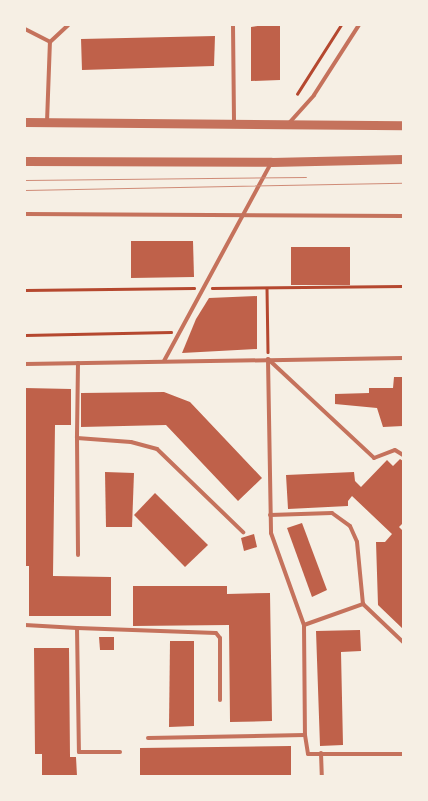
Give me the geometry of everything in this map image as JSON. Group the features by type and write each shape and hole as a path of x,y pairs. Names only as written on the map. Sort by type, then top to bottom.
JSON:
{"street":[{"path":"25,122 47,124 403,125"},
{"path":"25,161 271,162 403,159"}],"lane":[{"path":"47,124 50,42 68,25"},
{"path":"233,25 234,124"},
{"path":"289,124 314,94 359,25"},
{"path":"25,29 50,42"},
{"path":"164,361 241,214 271,162"},
{"path":"25,214 403,216"},
{"path":"25,364 403,358"},
{"path":"268,359 374,458 395,450 403,455"},
{"path":"268,359 271,533 304,626 305,735 308,754 403,754"},
{"path":"78,363 76,438 78,555"},
{"path":"76,438 131,442 157,449 243,532"},
{"path":"270,515 332,513 350,526 357,542 363,604 403,642"},
{"path":"304,626 363,604"},
{"path":"25,625 216,633 220,638 220,700"},
{"path":"77,628 79,752 120,752"},
{"path":"148,738 305,735"},
{"path":"322,754 322,776"}],"path":[{"path":"297,94 341,25"},
{"path":"25,290 403,286"},
{"path":"267,288 268,359"},
{"path":"25,335 180,332"}],"building":[{"path":"280,25 280,80 251,81 251,27"},
{"path":"215,36 214,66 82,70 81,39"},
{"path":"131,241 193,241 194,277 131,278"},
{"path":"291,247 350,247 350,285 291,285"},
{"path":"257,296 257,349 182,353 196,319 209,298"},
{"path":"394,377 403,377 403,426 383,427 377,408 335,404 335,394 369,393 369,388 393,388"},
{"path":"25,388 71,389 71,425 55,425 53,576 111,577 111,616 29,616 29,566 25,566"},
{"path":"164,392 190,402 262,478 238,501 166,425 81,427 81,393"},
{"path":"400,459 403,461 403,523 399,527 403,531 403,629 378,605 376,542 385,542 392,534 352,496 348,501 348,506 288,509 286,475 354,472 355,481 361,487 387,460 393,466"},
{"path":"105,472 134,473 132,527 106,527"},
{"path":"155,493 208,545 185,567 134,515"},
{"path":"302,523 327,590 312,597 287,528"},
{"path":"254,534 257,547 244,551 241,538"},
{"path":"133,586 227,586 227,594 270,593 272,721 230,722 229,625 133,626"},
{"path":"360,630 361,651 341,652 343,745 320,746 316,631"},
{"path":"99,637 114,637 114,650 100,650"},
{"path":"170,641 194,641 194,726 169,727"},
{"path":"34,648 69,648 70,757 76,757 77,776 42,776 42,754 35,754"},
{"path":"291,746 291,776 140,776 140,748"}],"tram line":[{"path":"25,180 306,177"},
{"path":"25,190 403,183"}]}
